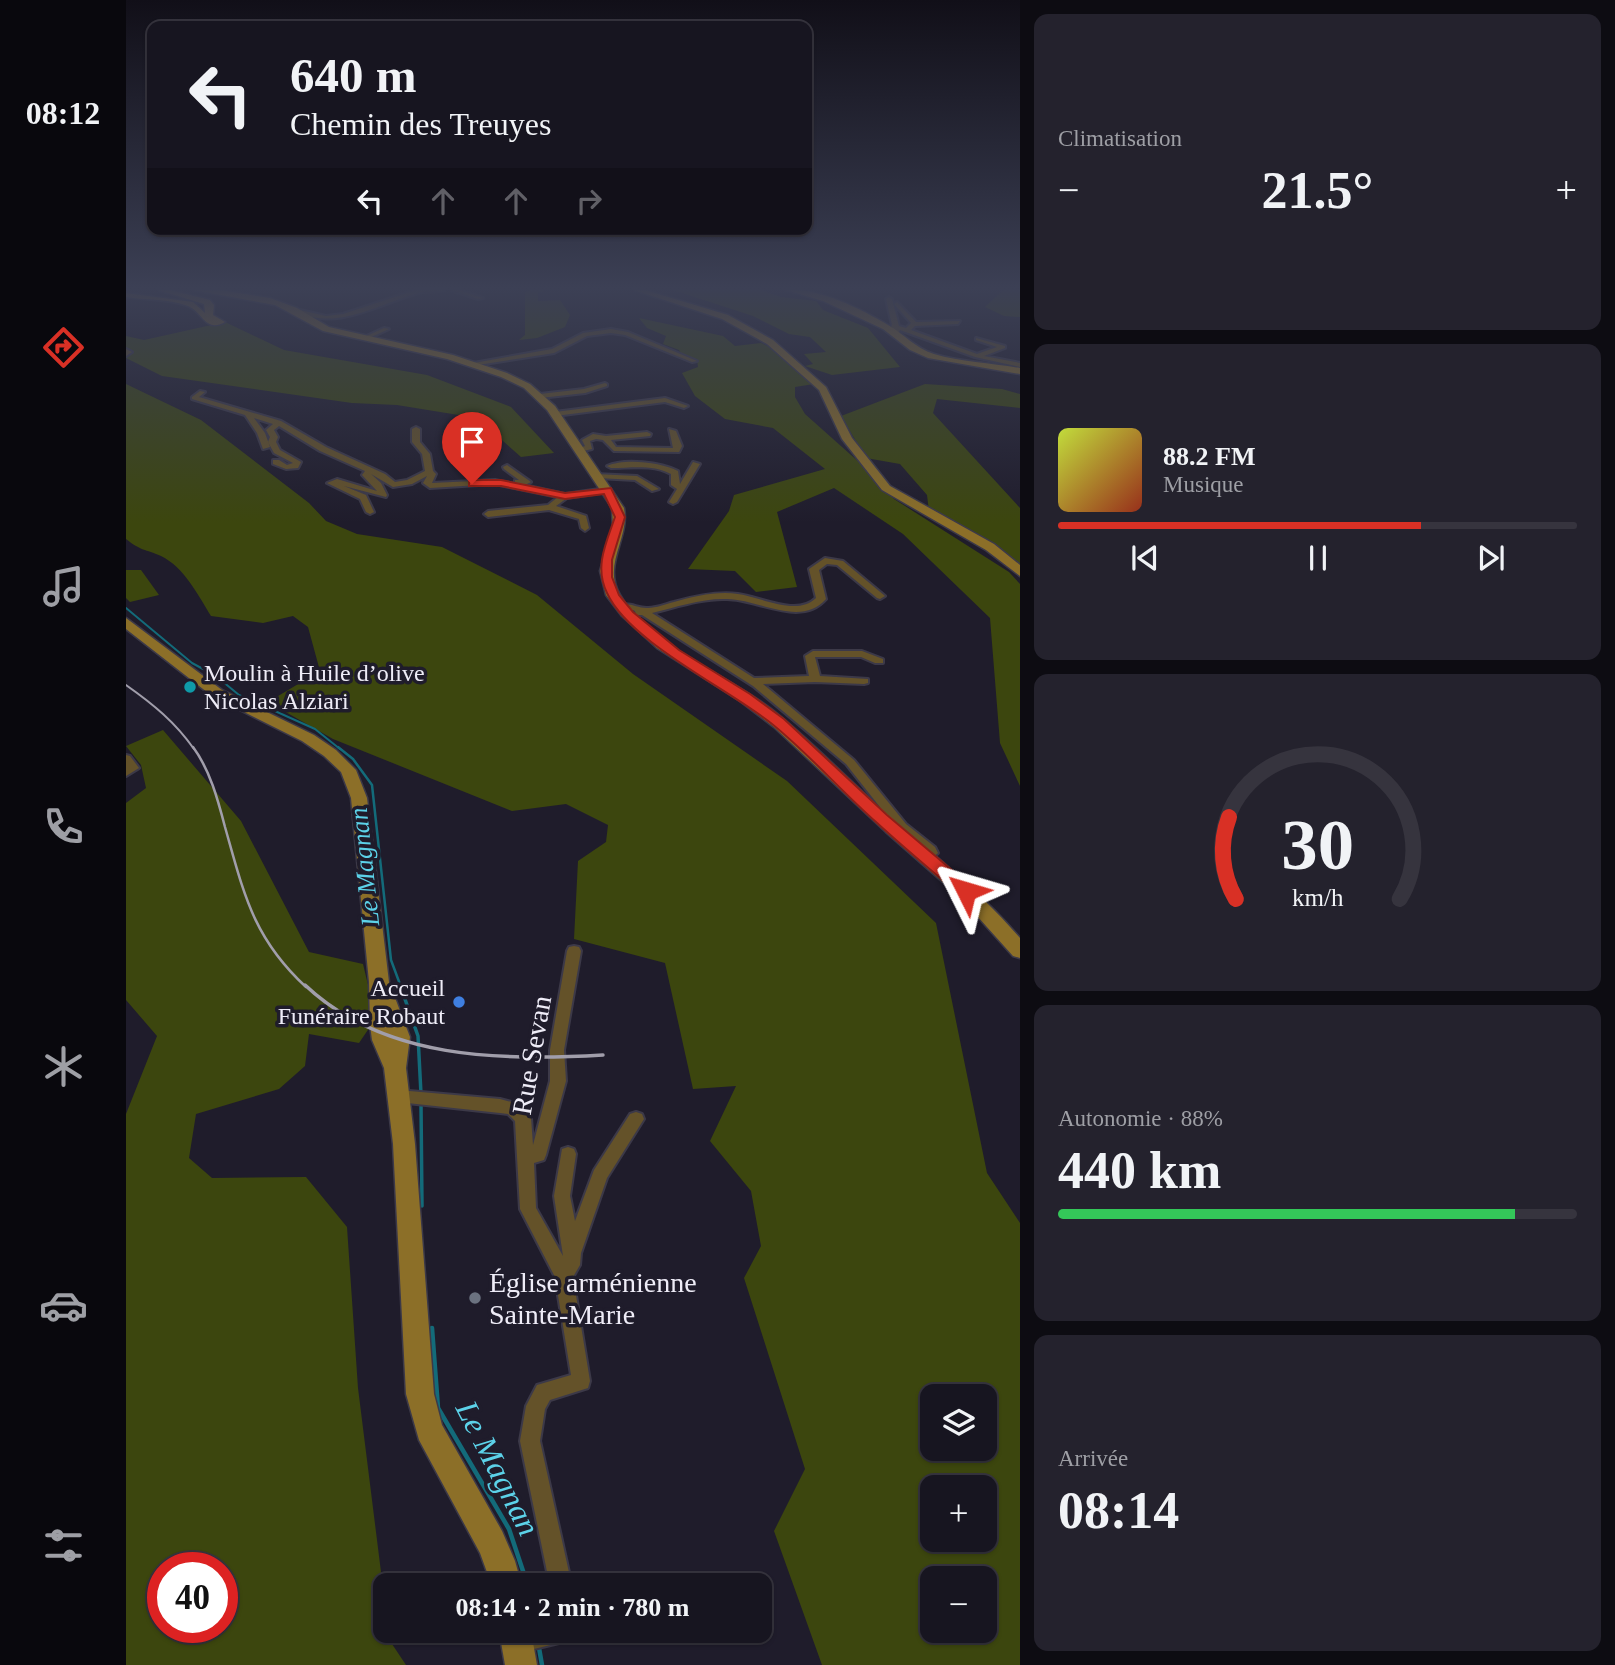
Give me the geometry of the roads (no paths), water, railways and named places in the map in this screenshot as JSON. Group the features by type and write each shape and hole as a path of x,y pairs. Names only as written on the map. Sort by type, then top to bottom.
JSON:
{"street":[{"path":"481,368 519,381 540,396 603,483 620,517 606,560 606,577 613,595 674,653 745,697 779,722 966,891 1020,951"},
{"path":"798,368 823,389 846,439 886,488 990,547 1020,572"},
{"path":"1000,368 1020,371"},
{"path":"540,396 585,391 605,385"},
{"path":"202,392 194,398 278,424 396,485 429,472"},
{"path":"555,414 665,400 684,406"},
{"path":"247,413 261,433 266,447"},
{"path":"276,462 286,467 295,466 297,463 277,451 272,442 274,437 270,430 278,424"},
{"path":"416,429 416,443 426,454 429,472 432,474 427,483 430,486 495,482 565,496"},
{"path":"606,438 614,449 676,450 678,446 672,431"},
{"path":"579,450 589,447 586,440 589,438 647,434"},
{"path":"673,502 696,464"},
{"path":"611,466 649,466 671,470 675,473 675,485 682,488"},
{"path":"550,507 565,496 603,483 637,478 649,466"},
{"path":"495,482 527,482 508,467"},
{"path":"369,470 366,475 378,485 383,495 337,481 331,483 363,497 370,512"},
{"path":"637,478 655,489"},
{"path":"488,514 550,507 583,518 585,528"},
{"path":"632,611 720,596 737,597 778,607 813,606 821,599 814,569 825,561 840,563 880,596"},
{"path":"632,611 751,681 850,762 902,827 931,850 932,853 926,857"},
{"path":"126,622 217,693 308,738 348,770 359,798 383,1040 402,1087 420,1394 429,1430 491,1542 503,1573"},
{"path":"815,679 810,656 813,654 862,654 879,661"},
{"path":"751,681 863,681"},
{"path":"126,758 133,768 126,772"},
{"name":"Rue Sevan","path":"526,1158 538,1155 554,1100 558,1081 557,1050 574,951"},
{"path":"402,1087 433,1098 513,1109 523,1118 528,1209 564,1275 581,1381 544,1392 536,1406 530,1441 558,1573"},
{"path":"572,1253 600,1175 636,1119"},
{"path":"564,1275 571,1265 572,1253 562,1196 568,1154"}],"waterway":[{"name":"Le Magnan","path":"126,608 192,663 216,676 239,695 315,729 340,749"},
{"name":"Le Magnan","path":"338,747 353,759 372,785 391,960 401,987"},
{"name":"Le Magnan","path":"400,985 418,1036 421,1094"},
{"name":"Le Magnan","path":"421,1104 422,1206"},
{"name":"Le Magnan","path":"432,1328 438,1408 509,1529 524,1573"},
{"name":"Le Magnan","path":"539,1648 542,1665"}],"railway":[{"path":"126,685 163,714 194,749"},
{"path":"193,747 213,786 253,914 274,951 306,987"},
{"path":"305,985 336,1010 407,1042 485,1055 603,1055"}],"place":[{"name":"Moulin à Huile d’olive Nicolas Alziari","path":"190,687"},
{"name":"Accueil Funéraire Robaut","path":"459,1002"},
{"name":"Église arménienne Sainte-Marie","path":"475,1298"}]}
